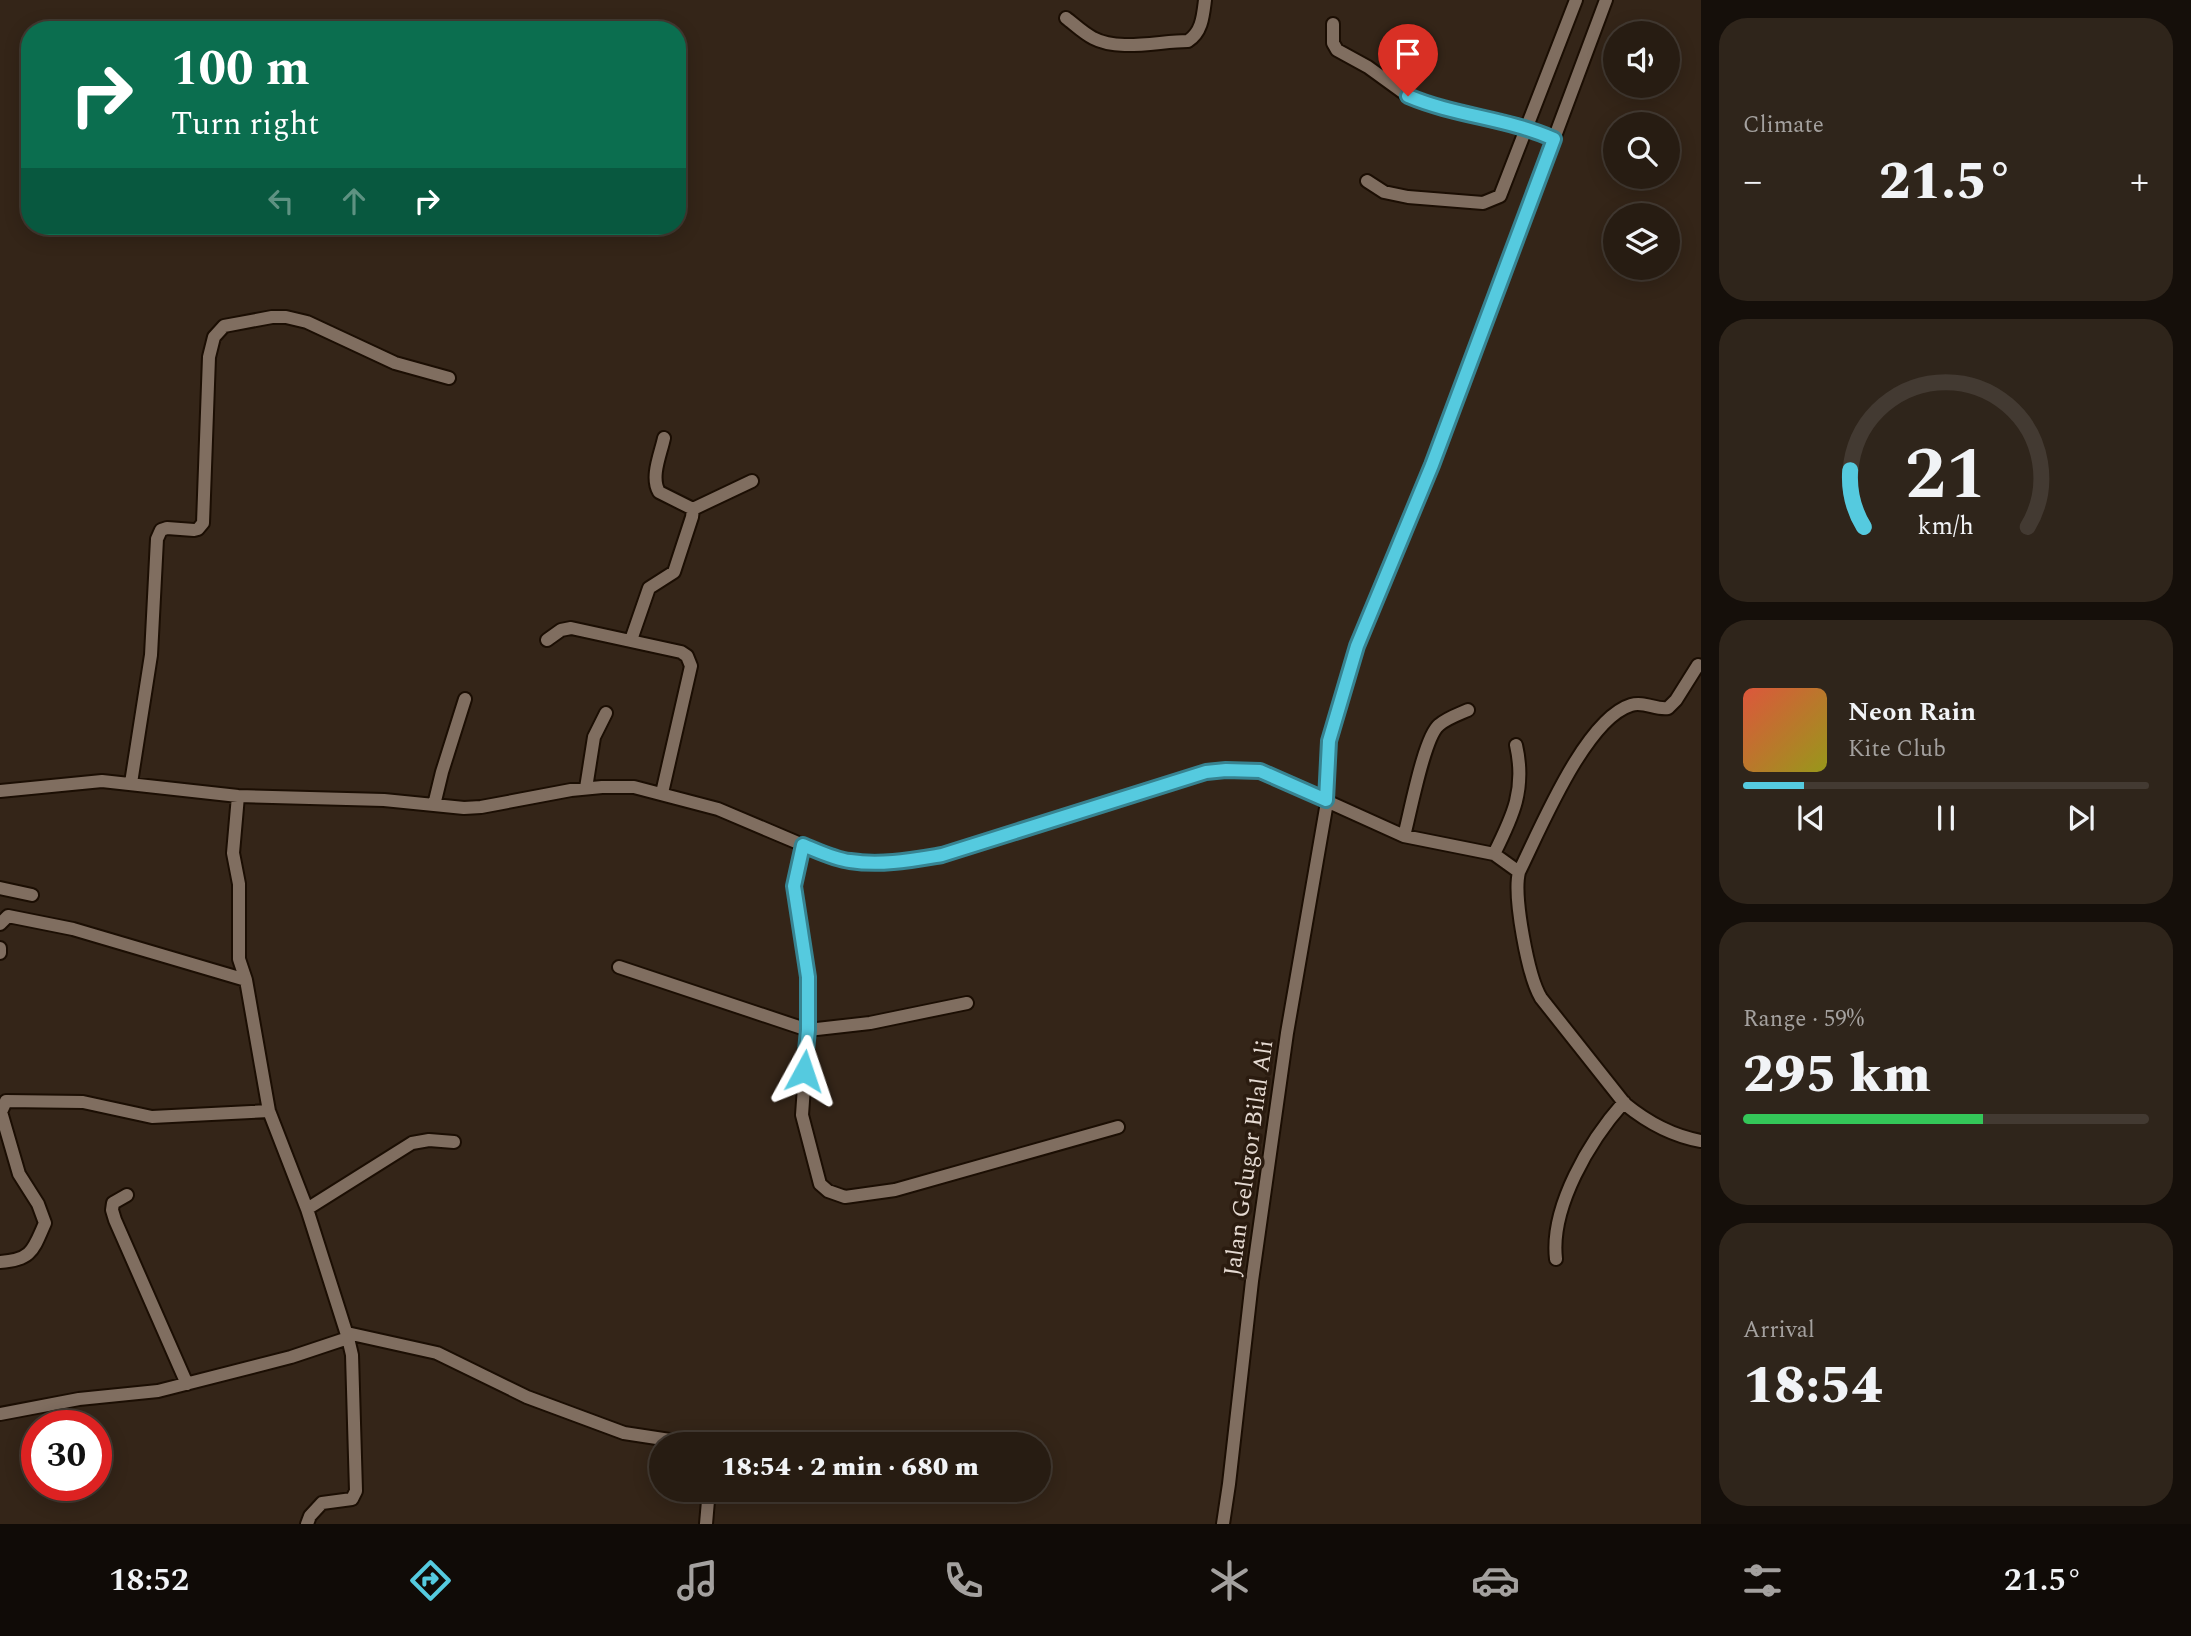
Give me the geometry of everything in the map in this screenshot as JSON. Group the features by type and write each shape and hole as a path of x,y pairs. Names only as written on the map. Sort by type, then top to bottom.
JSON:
{"street":[{"path":"1066,18 1105,43 1119,45 1188,41 1196,36 1205,0"},
{"path":"1367,181 1377,189 1394,195 1470,203 1483,203 1494,199 1503,190 1529,128 1576,0"},
{"name":"Jalan Gelugor Bilal Ali","path":"1223,1524 1252,1282 1329,741 1357,646 1432,465 1552,138 1606,0"},
{"path":"1333,24 1333,43 1337,50 1368,67 1408,96 1529,128 1552,138"},
{"path":"131,783 151,655 157,539 161,530 194,530 203,523 208,368 217,331 224,326 272,317 296,318 394,363 449,378"},
{"path":"664,438 655,487 659,492 693,509"},
{"path":"631,640 649,589 655,582 674,572 693,509 752,481"},
{"path":"547,640 561,629 570,628 631,640 681,652 687,656 691,666 662,793"},
{"path":"1698,665 1668,708 1631,705 1600,727 1577,758 1519,872 1516,890 1535,988 1624,1102 1641,1118 1656,1126 1701,1141"},
{"path":"434,805 465,699"},
{"path":"1405,836 1426,750 1436,727 1468,710"},
{"path":"586,788 594,737 606,713"},
{"path":"1494,854 1507,827 1519,790 1521,773 1516,745"},
{"path":"0,791 78,782 131,783 238,796 384,800 481,807 586,788 635,787 718,808 847,861 900,862 976,846 1206,772 1260,771 1405,836 1494,854 1519,872"},
{"path":"238,796 233,853 239,884 239,960 246,980 269,1111 307,1209 352,1354 356,1491 352,1499 321,1503 307,1524"},
{"path":"803,845 794,886 807,962 808,1030 802,1115 820,1184 837,1195 855,1197 916,1186 1118,1126"},
{"path":"0,888 32,895"},
{"path":"0,924 8,916 54,925 246,980"},
{"path":"619,967 808,1030 870,1023 967,1003"},
{"path":"0,1262 27,1256 33,1251 46,1223 38,1204 19,1174 1,1112 6,1101 83,1102 152,1117 269,1111"},
{"path":"1556,1259 1556,1228 1572,1185 1605,1125 1624,1102"},
{"path":"307,1209 412,1143 429,1140 454,1142"},
{"path":"127,1195 113,1203 115,1220 187,1384"},
{"path":"0,1414 79,1399 158,1391 291,1357 348,1335 437,1353 527,1397 624,1433 649,1437"},
{"path":"706,1524 708,1502"}],"route":[{"path":"804,1071 808,1030 808,977 794,896 803,845 847,861 872,863 900,862 942,855 1206,772 1226,770 1260,771 1326,800 1329,741 1357,646 1432,465 1554,139 1526,127 1408,96"}]}
